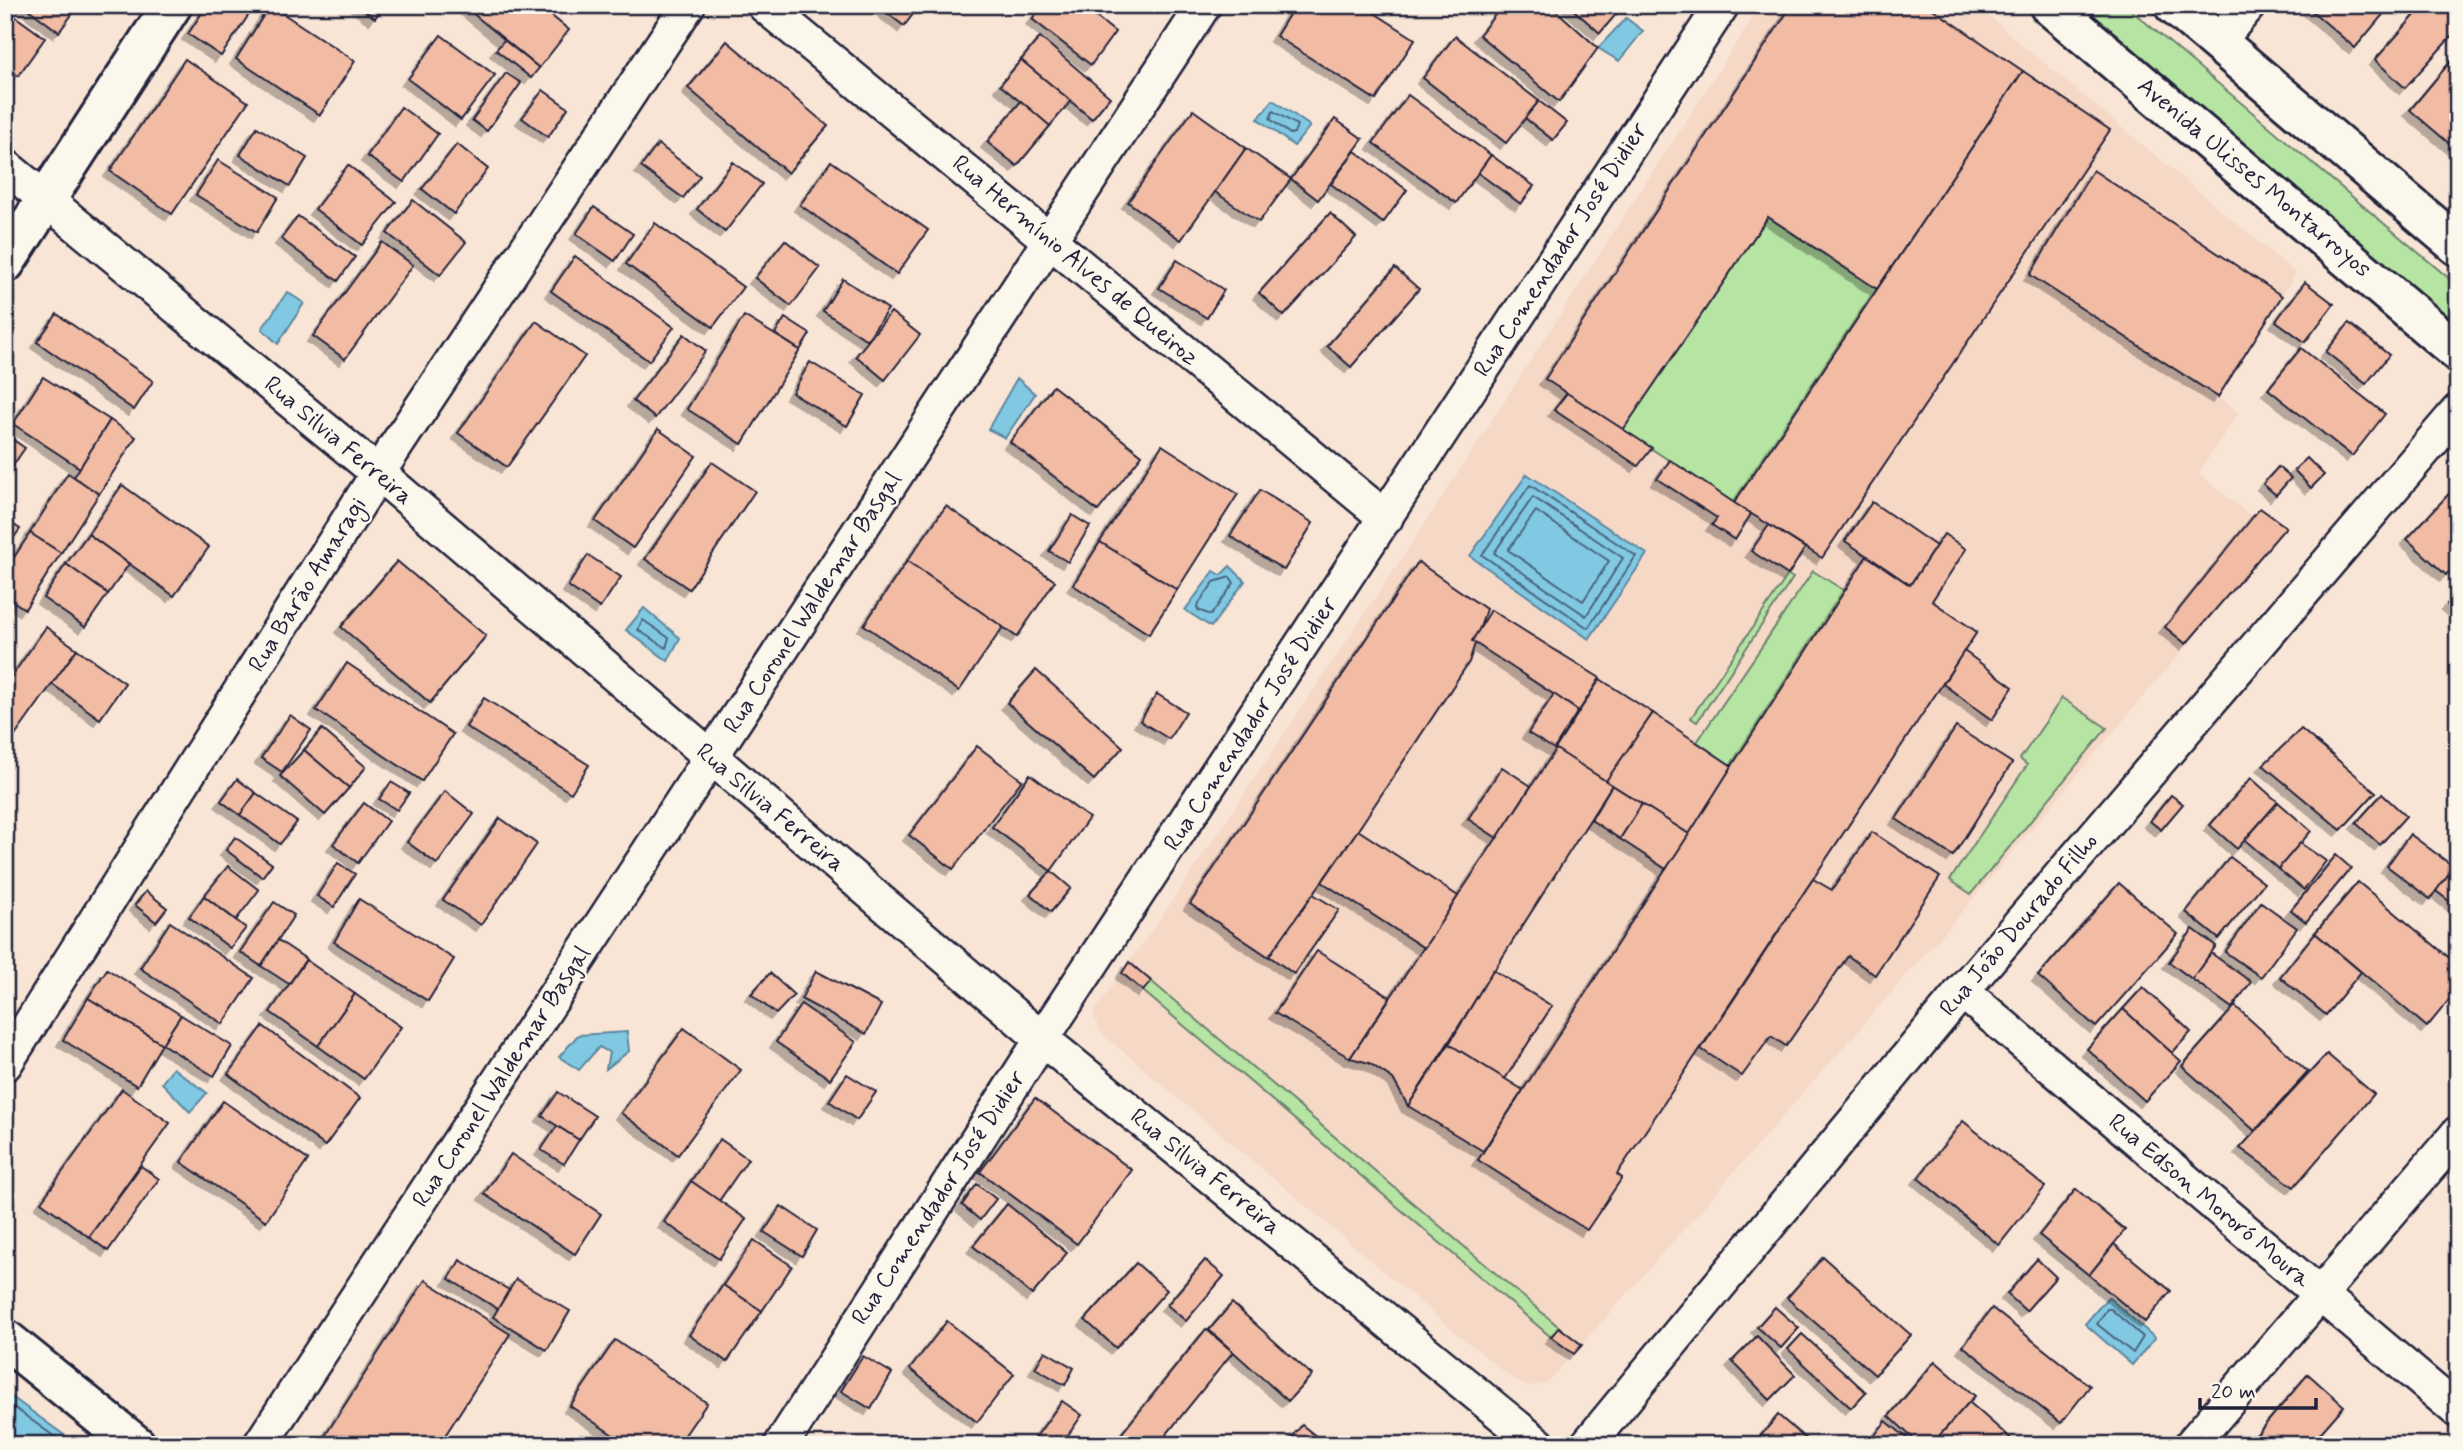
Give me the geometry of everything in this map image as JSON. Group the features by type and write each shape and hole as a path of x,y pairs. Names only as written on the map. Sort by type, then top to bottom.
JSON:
{"main road":[{"path":"5,263 172,5"},
{"name":"Avenida Ulisses Montarroyos","path":"2049,5 2458,352"},
{"path":"2175,5 2458,246"},
{"path":"5,1339 136,1445"}],"street":[{"name":"Rua Barão Amaragi","path":"5,1064 378,474 688,5"},
{"name":"Rua Hermínio Alves de Queiroz","path":"764,5 1386,518"},
{"name":"Rua Coronel Waldemar Basgal","path":"260,1445 1204,5"},
{"name":"Rua Comendador José Didier","path":"781,1445 1042,1039 1722,5"},
{"path":"2218,42 2249,5"},
{"name":"Rua Silvia Ferreira","path":"5,166 378,474 1042,1039 1539,1445"},
{"name":"Rua João Dourado Filho","path":"1587,1445 1962,991 2458,411"},
{"name":"Rua Edson Mororó Moura","path":"1962,991 2458,1411"},
{"path":"2191,1445 2458,1133"}],"shaded area":[{"path":"1761,5 1975,5 2296,273 2218,397 2239,413 2198,473 2252,517 2260,508 2286,527 1956,919 1612,1311 1547,1383 1527,1387 1514,1380 1447,1325 1101,1033 1093,1013 1156,925 1418,534"}],"green space":[{"path":"2082,5 2125,5 2458,286 2458,323 2447,318"},
{"path":"1768,217 1877,289 1734,503 1623,430"},
{"path":"1813,571 1845,591 1732,766 1697,742"},
{"path":"1788,575 1793,578 1697,722 1691,718"},
{"path":"2062,698 2107,728 1971,894 1950,880 2027,765 2020,759"},
{"path":"1151,981 1559,1327 1551,1337 1143,991"}],"water":[{"path":"1626,18 1643,31 1619,61 1598,48"},
{"path":"1273,100 1310,126 1294,146 1258,119"},
{"path":"287,292 304,303 278,344 262,329"},
{"path":"1017,378 1035,394 1005,438 988,429"},
{"path":"1527,474 1647,554 1589,639 1470,556"},
{"path":"1230,566 1245,581 1211,627 1185,610 1214,571 1221,575"},
{"path":"644,608 680,638 668,661 626,630"},
{"path":"627,1032 629,1051 606,1069 609,1052 599,1047 579,1070 559,1057 578,1035"},
{"path":"173,1068 207,1093 190,1112 162,1083"},
{"path":"2108,1297 2155,1338 2132,1365 2085,1324"},
{"path":"5,1392 77,1445 17,1445 5,1436"}],"building":[{"path":"23,5 79,5 59,32"},
{"path":"207,5 244,5 252,10 221,56 188,34"},
{"path":"270,5 355,61 320,115 236,59"},
{"path":"357,5 384,5 375,18"},
{"path":"538,5 569,30 539,68 465,7"},
{"path":"877,5 920,5 904,26"},
{"path":"1043,5 1081,5 1115,32 1091,65 1032,19"},
{"path":"1295,5 1362,5 1415,39 1376,100 1276,36"},
{"path":"1503,5 1550,5 1598,48 1559,102 1479,35"},
{"path":"1568,5 1624,5 1600,33"},
{"path":"1792,5 1927,5 2023,71 1877,289 1768,217 1623,430 1545,379"},
{"path":"2305,5 2391,5 2355,48"},
{"path":"2424,5 2458,5 2458,29 2405,88 2375,60"},
{"path":"5,9 45,38 18,76 5,67"},
{"path":"441,35 495,75 461,120 408,79"},
{"path":"1455,36 1539,101 1506,143 1423,78"},
{"path":"1040,37 1110,97 1092,119 1021,60"},
{"path":"504,40 539,68 531,78 496,50"},
{"path":"727,41 828,126 788,173 688,88"},
{"path":"2455,56 2458,58 2458,151 2410,110"},
{"path":"185,59 248,102 172,214 110,171"},
{"path":"1021,60 1071,101 1050,126 1000,85"},
{"path":"2023,71 2110,130 1822,558 1734,503"},
{"path":"506,73 521,83 487,131 472,120"},
{"path":"543,90 568,108 548,137 522,118"},
{"path":"1408,95 1491,155 1456,203 1373,143"},
{"path":"1021,101 1050,126 1017,166 987,142"},
{"path":"1539,101 1567,123 1553,140 1525,118"},
{"path":"401,107 438,134 404,182 367,156"},
{"path":"1193,110 1246,148 1181,240 1128,202"},
{"path":"1335,119 1363,139 1318,200 1291,179"},
{"path":"257,127 307,158 290,186 240,155"},
{"path":"457,144 488,169 454,214 422,189"},
{"path":"658,144 700,176 683,198 641,167"},
{"path":"1246,148 1291,179 1259,222 1215,192"},
{"path":"1355,151 1407,190 1383,223 1331,184"},
{"path":"1491,155 1534,186 1521,204 1478,173"},
{"path":"218,160 278,197 257,232 196,195"},
{"path":"831,161 928,230 897,274 800,205"},
{"path":"733,162 762,184 725,232 697,209"},
{"path":"348,165 396,202 362,245 315,209"},
{"path":"2093,170 2282,296 2218,397 2030,275"},
{"path":"413,200 466,242 440,275 387,233"},
{"path":"594,207 633,234 615,261 576,234"},
{"path":"1330,213 1356,237 1284,316 1259,293"},
{"path":"298,216 355,257 338,281 281,239"},
{"path":"655,223 743,287 713,327 626,264"},
{"path":"785,240 820,268 791,306 755,278"},
{"path":"382,242 413,265 345,359 313,336"},
{"path":"575,256 674,327 649,361 551,291"},
{"path":"1177,260 1224,290 1207,318 1159,288"},
{"path":"1395,268 1419,289 1351,367 1327,346"},
{"path":"843,279 888,309 867,340 823,311"},
{"path":"2305,282 2334,304 2305,342 2276,321"},
{"path":"891,312 920,335 885,380 856,356"},
{"path":"57,314 153,381 134,410 37,342"},
{"path":"744,316 800,350 742,444 687,409"},
{"path":"785,318 810,334 800,350 775,334"},
{"path":"536,321 585,356 507,467 458,433"},
{"path":"2349,323 2389,355 2366,384 2326,352"},
{"path":"684,334 706,351 655,418 633,401"},
{"path":"2301,348 2385,414 2352,456 2268,389"},
{"path":"810,362 865,395 847,426 792,393"},
{"path":"43,377 110,420 80,468 13,424"},
{"path":"1053,386 1142,455 1098,511 1010,442"},
{"path":"1567,393 1652,448 1638,466 1554,410"},
{"path":"110,420 136,437 99,494 74,477"},
{"path":"658,429 696,456 633,548 595,521"},
{"path":"5,434 25,448 5,477"},
{"path":"1162,445 1238,494 1177,590 1100,542"},
{"path":"2307,458 2324,475 2311,488 2294,470"},
{"path":"1670,460 1751,514 1735,540 1712,525 1717,518 1657,479"},
{"path":"712,462 755,491 689,589 645,559"},
{"path":"2278,467 2291,478 2276,495 2263,484"},
{"path":"68,473 99,494 61,553 30,533"},
{"path":"2458,484 2458,562 2446,575 2407,539"},
{"path":"122,485 209,547 174,596 88,534"},
{"path":"1260,490 1313,523 1284,570 1230,536"},
{"path":"1872,502 1936,546 1910,585 1845,541"},
{"path":"946,506 1055,581 1017,637 907,561"},
{"path":"2260,508 2286,527 2186,644 2165,627"},
{"path":"1072,515 1090,526 1068,562 1049,551"},
{"path":"5,519 20,529 5,550"},
{"path":"1769,525 1805,548 1788,575 1751,551"},
{"path":"30,533 61,553 25,609 5,596 5,571"},
{"path":"88,534 129,564 108,594 66,564"},
{"path":"1944,534 1966,549 1932,601 1977,632 1617,1174 1622,1178 1587,1230 1478,1160 1867,556 1910,585"},
{"path":"1100,542 1177,590 1149,634 1073,585"},
{"path":"588,555 621,577 600,608 568,586"},
{"path":"397,561 486,636 430,703 341,627"},
{"path":"907,561 1003,627 959,691 864,625"},
{"path":"1418,562 1486,609 1469,662 1358,830 1269,957 1190,904"},
{"path":"66,564 108,594 85,627 43,598"},
{"path":"2458,594 2458,614 2447,604"},
{"path":"1491,610 1600,678 1579,711 1472,641"},
{"path":"46,627 77,649 7,747 5,686"},
{"path":"77,649 125,683 100,719 52,684"},
{"path":"1964,651 2013,687 1992,720 1943,684"},
{"path":"347,663 453,734 422,781 316,710"},
{"path":"1036,670 1123,747 1094,780 1007,703"},
{"path":"1600,679 1653,713 1607,782 1555,749"},
{"path":"1157,694 1186,712 1169,739 1140,721"},
{"path":"1554,694 1578,711 1554,749 1528,733"},
{"path":"484,698 589,765 571,793 466,727"},
{"path":"1653,713 1732,766 1689,834 1606,781"},
{"path":"290,715 311,730 282,772 261,758"},
{"path":"1956,727 2012,763 1953,856 1896,819"},
{"path":"322,729 366,767 349,788 304,750"},
{"path":"2301,729 2376,792 2341,830 2263,765"},
{"path":"977,746 1022,780 953,869 909,835"},
{"path":"1556,749 1612,785 1408,1106 1393,1079 1369,1063 1350,1058"},
{"path":"304,750 349,788 325,815 280,776"},
{"path":"1502,767 1531,786 1497,838 1468,819"},
{"path":"1030,774 1089,818 1051,871 992,827"},
{"path":"2251,778 2278,802 2237,849 2210,825"},
{"path":"237,779 256,793 240,815 221,801"},
{"path":"391,782 409,793 397,810 379,799"},
{"path":"1612,785 1642,804 1620,839 1591,820"},
{"path":"445,791 474,814 437,864 407,842"},
{"path":"256,793 297,822 280,844 240,815"},
{"path":"2382,794 2406,816 2380,845 2356,823"},
{"path":"2171,795 2183,804 2161,830 2150,821"},
{"path":"2278,802 2311,831 2278,869 2245,840"},
{"path":"364,803 388,821 358,863 333,844"},
{"path":"1642,804 1689,834 1666,869 1620,839"},
{"path":"500,818 537,844 481,925 443,900"},
{"path":"1358,830 1458,896 1424,948 1322,882"},
{"path":"1872,832 1940,877 1875,975 1848,956 1786,1046 1771,1036 1742,1076 1701,1049 1813,879 1832,890"},
{"path":"2410,834 2454,867 2430,899 2387,866"},
{"path":"235,837 272,864 262,877 226,850"},
{"path":"2300,843 2326,861 2304,890 2278,869"},
{"path":"2336,855 2351,868 2306,922 2291,910"},
{"path":"2230,857 2264,883 2219,939 2186,912"},
{"path":"338,863 355,874 334,907 317,896"},
{"path":"228,866 259,890 236,920 204,896"},
{"path":"2454,867 2458,871 2458,908 2436,891"},
{"path":"1051,871 1071,888 1051,912 1030,894"},
{"path":"2358,882 2458,965 2458,989 2427,1027 2315,933"},
{"path":"2119,883 2178,934 2096,1027 2038,976"},
{"path":"146,891 167,908 156,922 135,905"},
{"path":"1313,894 1339,910 1294,974 1269,956"},
{"path":"204,896 246,928 230,948 189,917"},
{"path":"359,899 454,959 428,1001 334,942"},
{"path":"274,902 294,915 261,966 240,952"},
{"path":"2261,902 2297,928 2261,977 2225,952"},
{"path":"170,922 254,978 223,1024 140,968"},
{"path":"2193,929 2216,946 2192,979 2169,962"},
{"path":"2315,933 2361,972 2326,1015 2280,977"},
{"path":"278,940 306,959 289,984 261,966"},
{"path":"1317,951 1390,997 1350,1058 1275,1013"},
{"path":"2211,953 2251,982 2232,1008 2192,979"},
{"path":"306,960 355,994 318,1046 270,1012"},
{"path":"1129,962 1151,981 1143,991 1122,973"},
{"path":"107,969 181,1015 162,1044 88,998"},
{"path":"1493,970 1552,1006 1505,1079 1449,1044"},
{"path":"816,971 881,1005 866,1034 801,999"},
{"path":"770,973 794,995 776,1014 751,994"},
{"path":"2143,987 2191,1032 2172,1053 2123,1009"},
{"path":"355,994 401,1027 364,1079 318,1046"},
{"path":"88,998 162,1044 137,1086 63,1040"},
{"path":"801,1004 856,1042 830,1079 776,1042"},
{"path":"2235,1006 2308,1072 2255,1131 2182,1066"},
{"path":"2123,1009 2181,1061 2145,1101 2087,1049"},
{"path":"181,1015 232,1046 214,1076 162,1044"},
{"path":"263,1026 360,1098 325,1146 228,1074"},
{"path":"684,1028 741,1070 678,1155 621,1113"},
{"path":"1449,1044 1523,1090 1483,1151 1408,1106"},
{"path":"2327,1054 2374,1094 2294,1187 2240,1148"},
{"path":"847,1074 876,1092 857,1120 829,1101"},
{"path":"122,1089 170,1123 89,1237 41,1202"},
{"path":"558,1092 595,1116 579,1140 542,1116"},
{"path":"1035,1098 1132,1170 1077,1244 980,1172"},
{"path":"223,1101 308,1160 266,1221 181,1162"},
{"path":"1963,1121 2045,1187 1999,1245 1918,1178"},
{"path":"557,1126 579,1140 564,1164 541,1150"},
{"path":"720,1139 748,1159 719,1201 691,1181"},
{"path":"511,1154 601,1214 575,1254 484,1194"},
{"path":"141,1166 159,1179 108,1251 89,1237"},
{"path":"691,1181 746,1219 719,1259 664,1222"},
{"path":"977,1184 996,1199 980,1220 962,1205"},
{"path":"2076,1189 2125,1230 2089,1275 2039,1235"},
{"path":"1007,1204 1067,1253 1032,1295 973,1246"},
{"path":"781,1206 817,1230 802,1256 764,1232"},
{"path":"754,1240 792,1266 762,1311 723,1285"},
{"path":"2114,1244 2171,1291 2145,1322 2089,1275"},
{"path":"1823,1257 1911,1335 1875,1375 1787,1298"},
{"path":"2037,1259 2056,1277 2026,1311 2007,1294"},
{"path":"460,1260 509,1290 498,1309 449,1279"},
{"path":"1205,1260 1224,1276 1186,1321 1167,1305"},
{"path":"1136,1263 1167,1290 1116,1348 1085,1320"},
{"path":"516,1279 570,1311 547,1350 493,1317"},
{"path":"425,1280 510,1334 439,1445 319,1445"},
{"path":"723,1285 762,1311 727,1362 689,1335"},
{"path":"1232,1303 1312,1375 1288,1401 1209,1330"},
{"path":"1775,1307 1799,1328 1781,1348 1757,1327"},
{"path":"1992,1308 2090,1386 2061,1423 1963,1346"},
{"path":"947,1321 1014,1374 977,1422 910,1369"},
{"path":"1559,1327 1582,1345 1574,1354 1551,1337"},
{"path":"1206,1329 1233,1352 1158,1445 1124,1445 1117,1439"},
{"path":"1802,1334 1866,1392 1851,1408 1788,1349"},
{"path":"1757,1336 1795,1375 1770,1400 1732,1361"},
{"path":"615,1340 707,1403 678,1445 628,1445 570,1406"},
{"path":"1045,1351 1074,1368 1065,1385 1035,1368"},
{"path":"863,1356 892,1373 871,1409 841,1391"},
{"path":"1935,1361 1975,1396 1931,1445 1920,1445 1889,1416"},
{"path":"2308,1374 2344,1406 2310,1445 2248,1445"},
{"path":"1062,1401 1082,1415 1061,1445 1030,1445"},
{"path":"1969,1402 2018,1445 1937,1445 1934,1442"},
{"path":"1778,1415 1813,1445 1753,1445"},
{"path":"1886,1421 1916,1445 1867,1445"},
{"path":"1302,1425 1327,1445 1286,1445"}],"waterway":[{"path":"5,1440 11,1445"}]}
